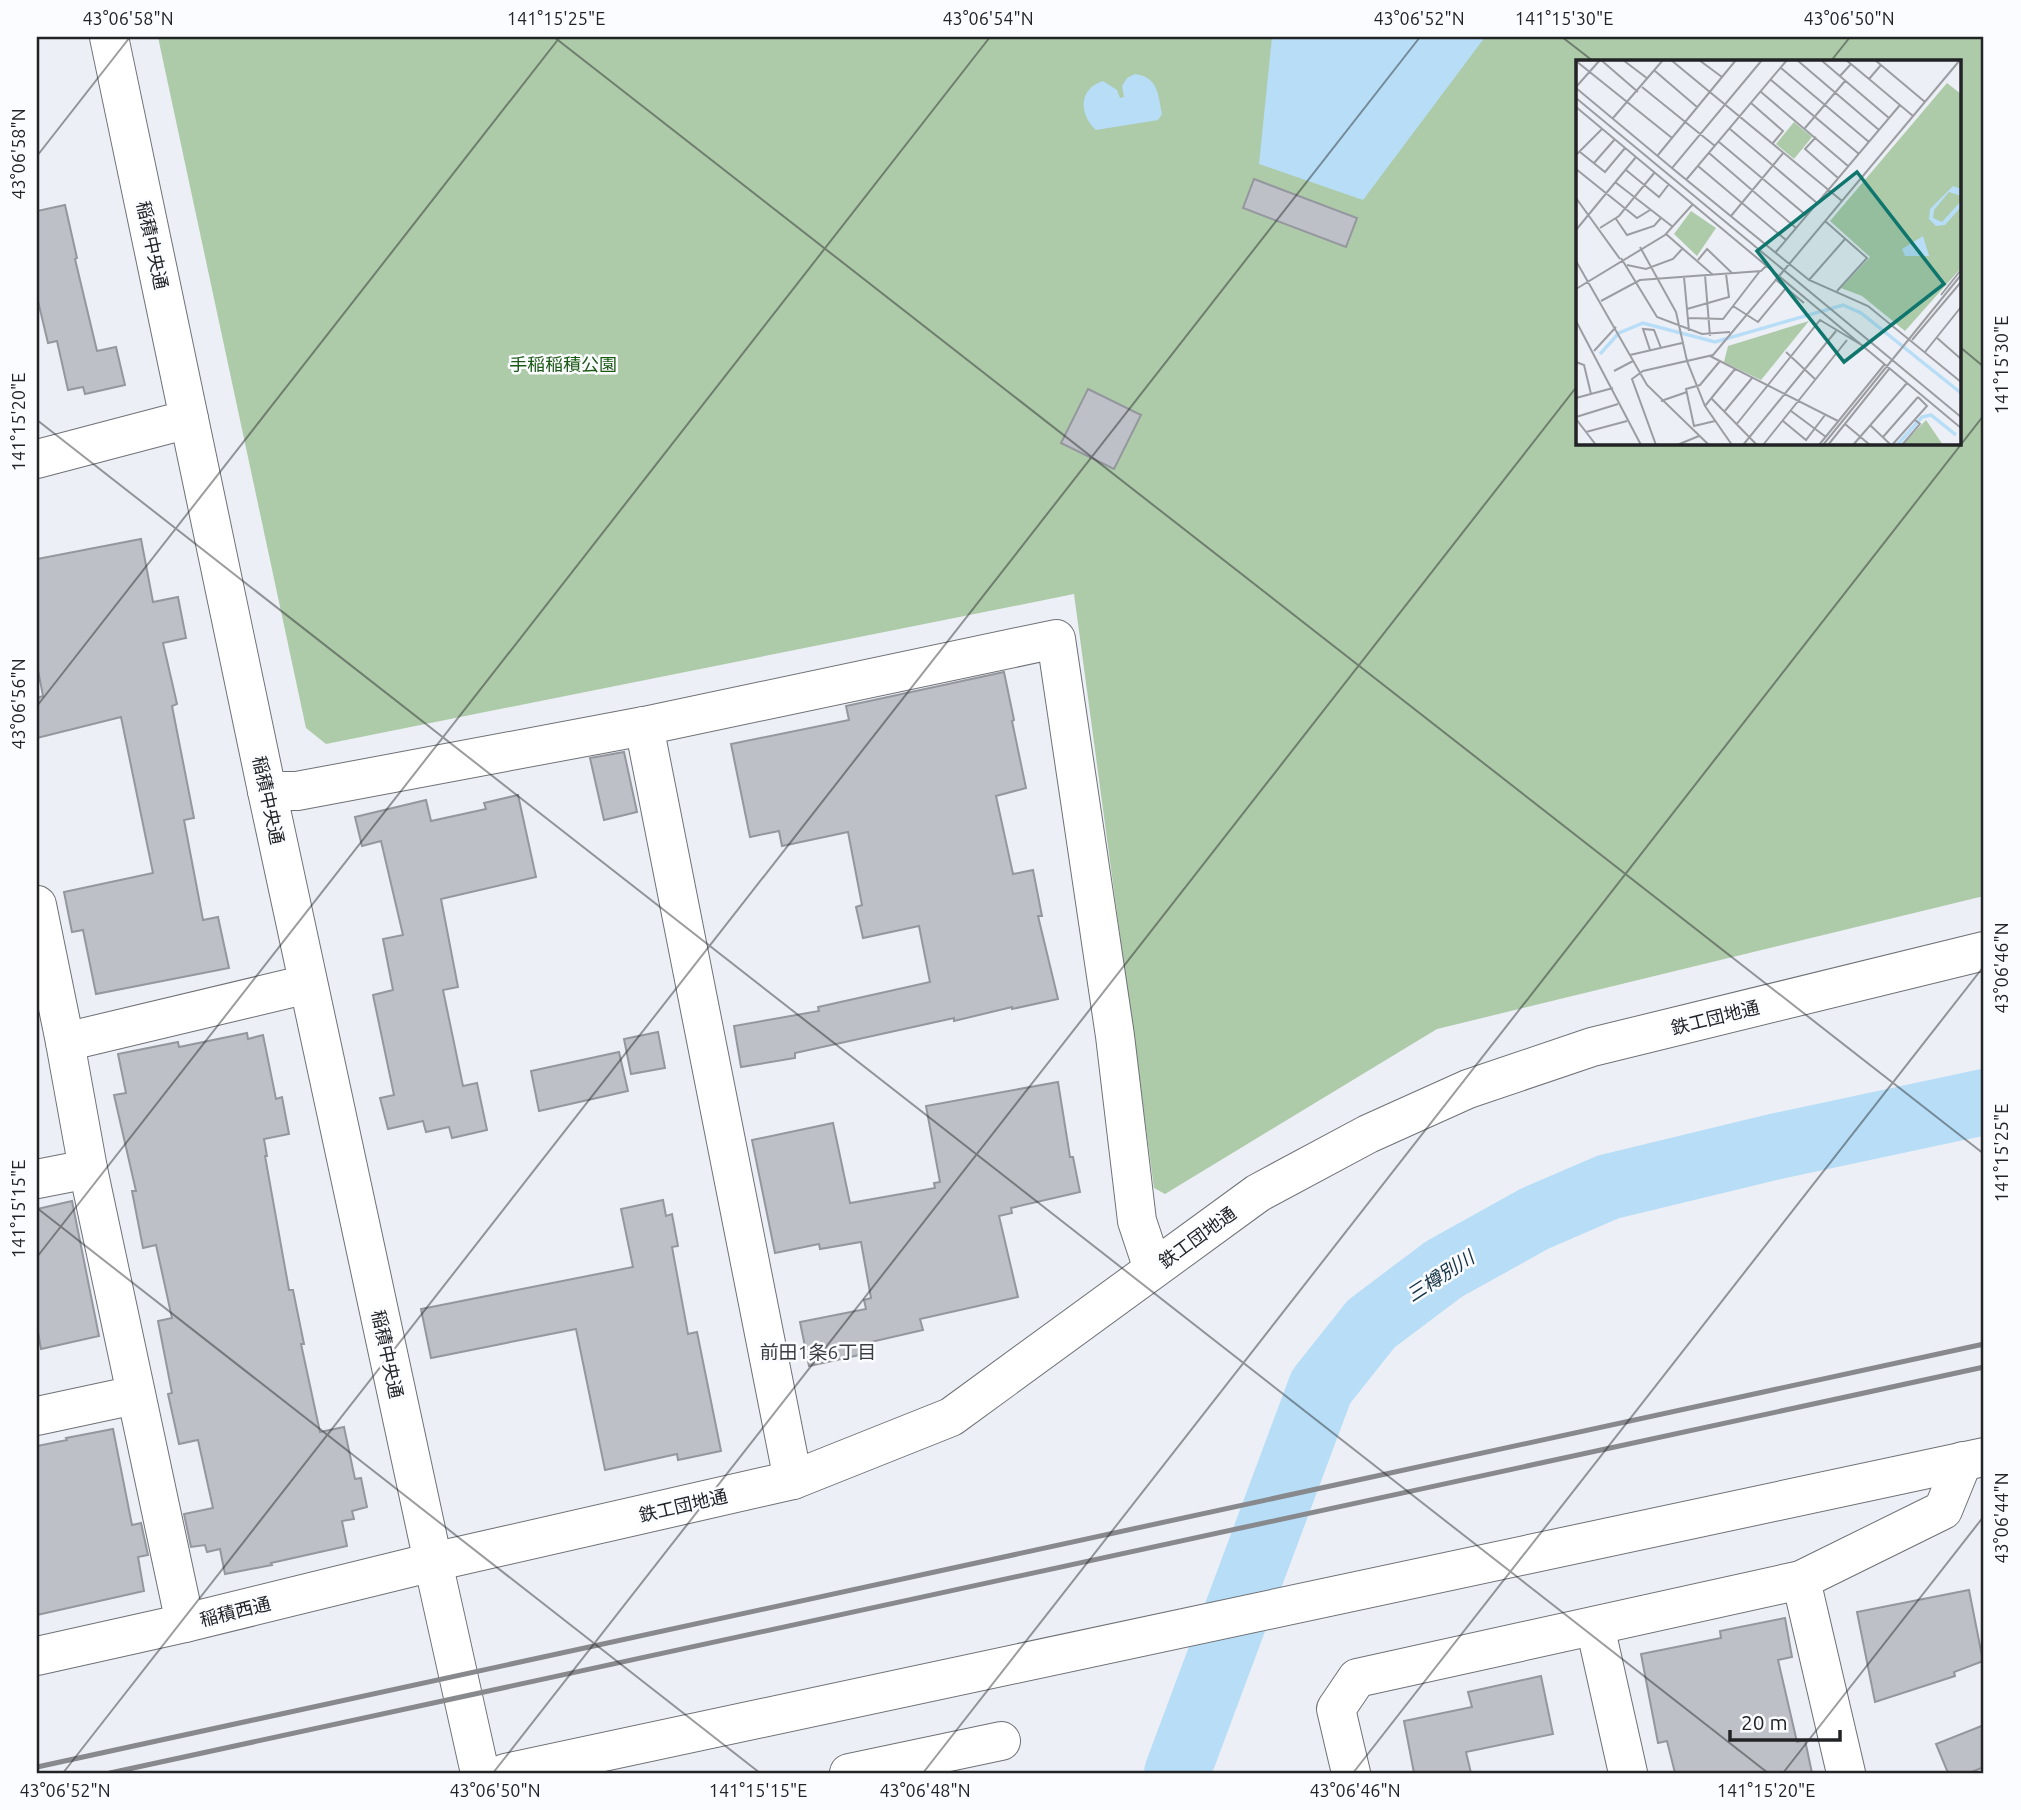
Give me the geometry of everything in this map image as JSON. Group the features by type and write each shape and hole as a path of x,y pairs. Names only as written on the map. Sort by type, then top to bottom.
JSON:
{"street":[{"name":"稲積中央通","path":"109,37 308,984 480,1773"},
{"path":"37,459 189,419"},
{"path":"267,791 297,791 644,726 1056,639 1115,1036 1137,1221 1153,1269"},
{"path":"644,726 793,1480"},
{"path":"37,905 41,945 65,1042 88,1169 185,1623"},
{"name":"鉄工団地通","path":"433,1562 793,1480 951,1417 1258,1194 1368,1134 1468,1089 1592,1046 1984,951"},
{"path":"65,1042 308,984"},
{"path":"37,1179 88,1169"},
{"path":"37,1416 135,1395"},
{"path":"505,1773 1974,1459"},
{"path":"1351,1773 1336,1709 1357,1678 1801,1580 1942,1510 1974,1459"},
{"name":"稲積西通","path":"37,1656 433,1562"},
{"path":"1801,1580 1846,1773"},
{"path":"1595,1626 1628,1773"},
{"path":"849,1773 1001,1741"}],"green space":[{"name":"手稲稲積公園","path":"158,37 1984,37 1984,896 1437,1029 1165,1194 1154,1188 1074,594 326,744 306,728"}],"water":[{"path":"1272,37 1485,37 1363,200 1259,164"},
{"path":"1135,74 1148,79 1156,88 1162,114 1158,120 1096,130 1084,110 1085,96 1089,90 1103,81 1117,90 1120,98 1124,97 1122,86 1127,78"}],"building":[{"path":"1254,179 1357,218 1346,247 1243,208"},
{"path":"65,205 97,351 116,347 125,385 85,394 83,387 68,390 57,341 48,343 37,297 37,211"},
{"path":"1088,389 1141,415 1114,469 1061,443"},
{"path":"141,539 153,602 178,597 186,638 163,643 177,704 172,706 194,818 184,820 203,920 218,917 229,968 96,994 83,930 72,932 64,892 153,873 121,717 37,738 37,698 43,696 37,665 37,559"},
{"path":"1004,672 1026,788 996,796 1013,874 1033,870 1042,916 1038,916 1058,999 954,1021 954,1018 795,1053 795,1058 741,1067 734,1026 819,1011 818,1007 930,982 919,926 863,938 856,907 862,905 848,832 782,846 779,831 750,837 731,744 849,720 846,706"},
{"path":"624,752 637,812 604,820 590,758"},
{"path":"518,795 536,877 441,899 458,987 443,990 463,1086 477,1083 487,1130 452,1138 449,1127 426,1132 423,1121 388,1129 380,1098 394,1095 373,995 393,990 383,939 403,935 381,841 362,846 355,817 426,800 431,821 486,809 484,803"},
{"path":"658,1032 665,1068 631,1074 624,1039"},
{"path":"247,1033 248,1039 263,1035 276,1099 282,1097 289,1134 264,1139 265,1156 289,1290 293,1290 304,1344 301,1344 320,1432 344,1427 355,1479 361,1478 367,1507 352,1511 354,1519 342,1521 347,1546 225,1574 220,1549 207,1552 205,1545 191,1547 184,1514 213,1508 198,1440 179,1444 168,1394 172,1393 158,1321 172,1318 156,1245 143,1248 132,1191 136,1191 114,1095 126,1093 118,1054 178,1042 179,1047"},
{"path":"619,1052 628,1091 539,1111 531,1071"},
{"path":"1058,1082 1070,1157 1073,1157 1080,1192 1011,1208 1012,1213 999,1216 1018,1297 920,1319 923,1330 862,1344 864,1354 809,1366 800,1322 866,1309 864,1300 871,1298 861,1242 820,1249 819,1244 775,1253 752,1140 833,1123 850,1203 935,1188 934,1183 940,1182 926,1106"},
{"path":"663,1200 666,1216 672,1214 678,1246 672,1247 688,1334 697,1332 721,1451 678,1460 677,1454 605,1470 576,1329 431,1358 421,1309 633,1267 621,1209"},
{"path":"72,1201 99,1336 41,1349 37,1327 37,1209"},
{"path":"113,1429 132,1525 141,1523 148,1555 138,1557 144,1591 37,1615 37,1446"},
{"path":"1969,1590 1983,1661 1954,1672 1955,1676 1875,1702 1857,1612"},
{"path":"1785,1618 1792,1657 1778,1660 1797,1742 1805,1740 1812,1773 1675,1773 1667,1741 1658,1743 1641,1654 1721,1638 1720,1631"},
{"path":"1541,1676 1553,1734 1466,1752 1471,1773 1414,1773 1404,1721 1472,1707 1468,1692"},
{"path":"1984,1725 1984,1767 1969,1773 1948,1773 1936,1744"}],"waterway":[{"name":"三樽別川","path":"1177,1773 1321,1387 1371,1324 1444,1269 1534,1219 1608,1187 1773,1147 1984,1102"}],"railway":[{"path":"37,1767 1984,1344"},
{"path":"110,1773 1984,1367"}],"district":[{"name":"前田1条6丁目","path":"818,1352"}]}
